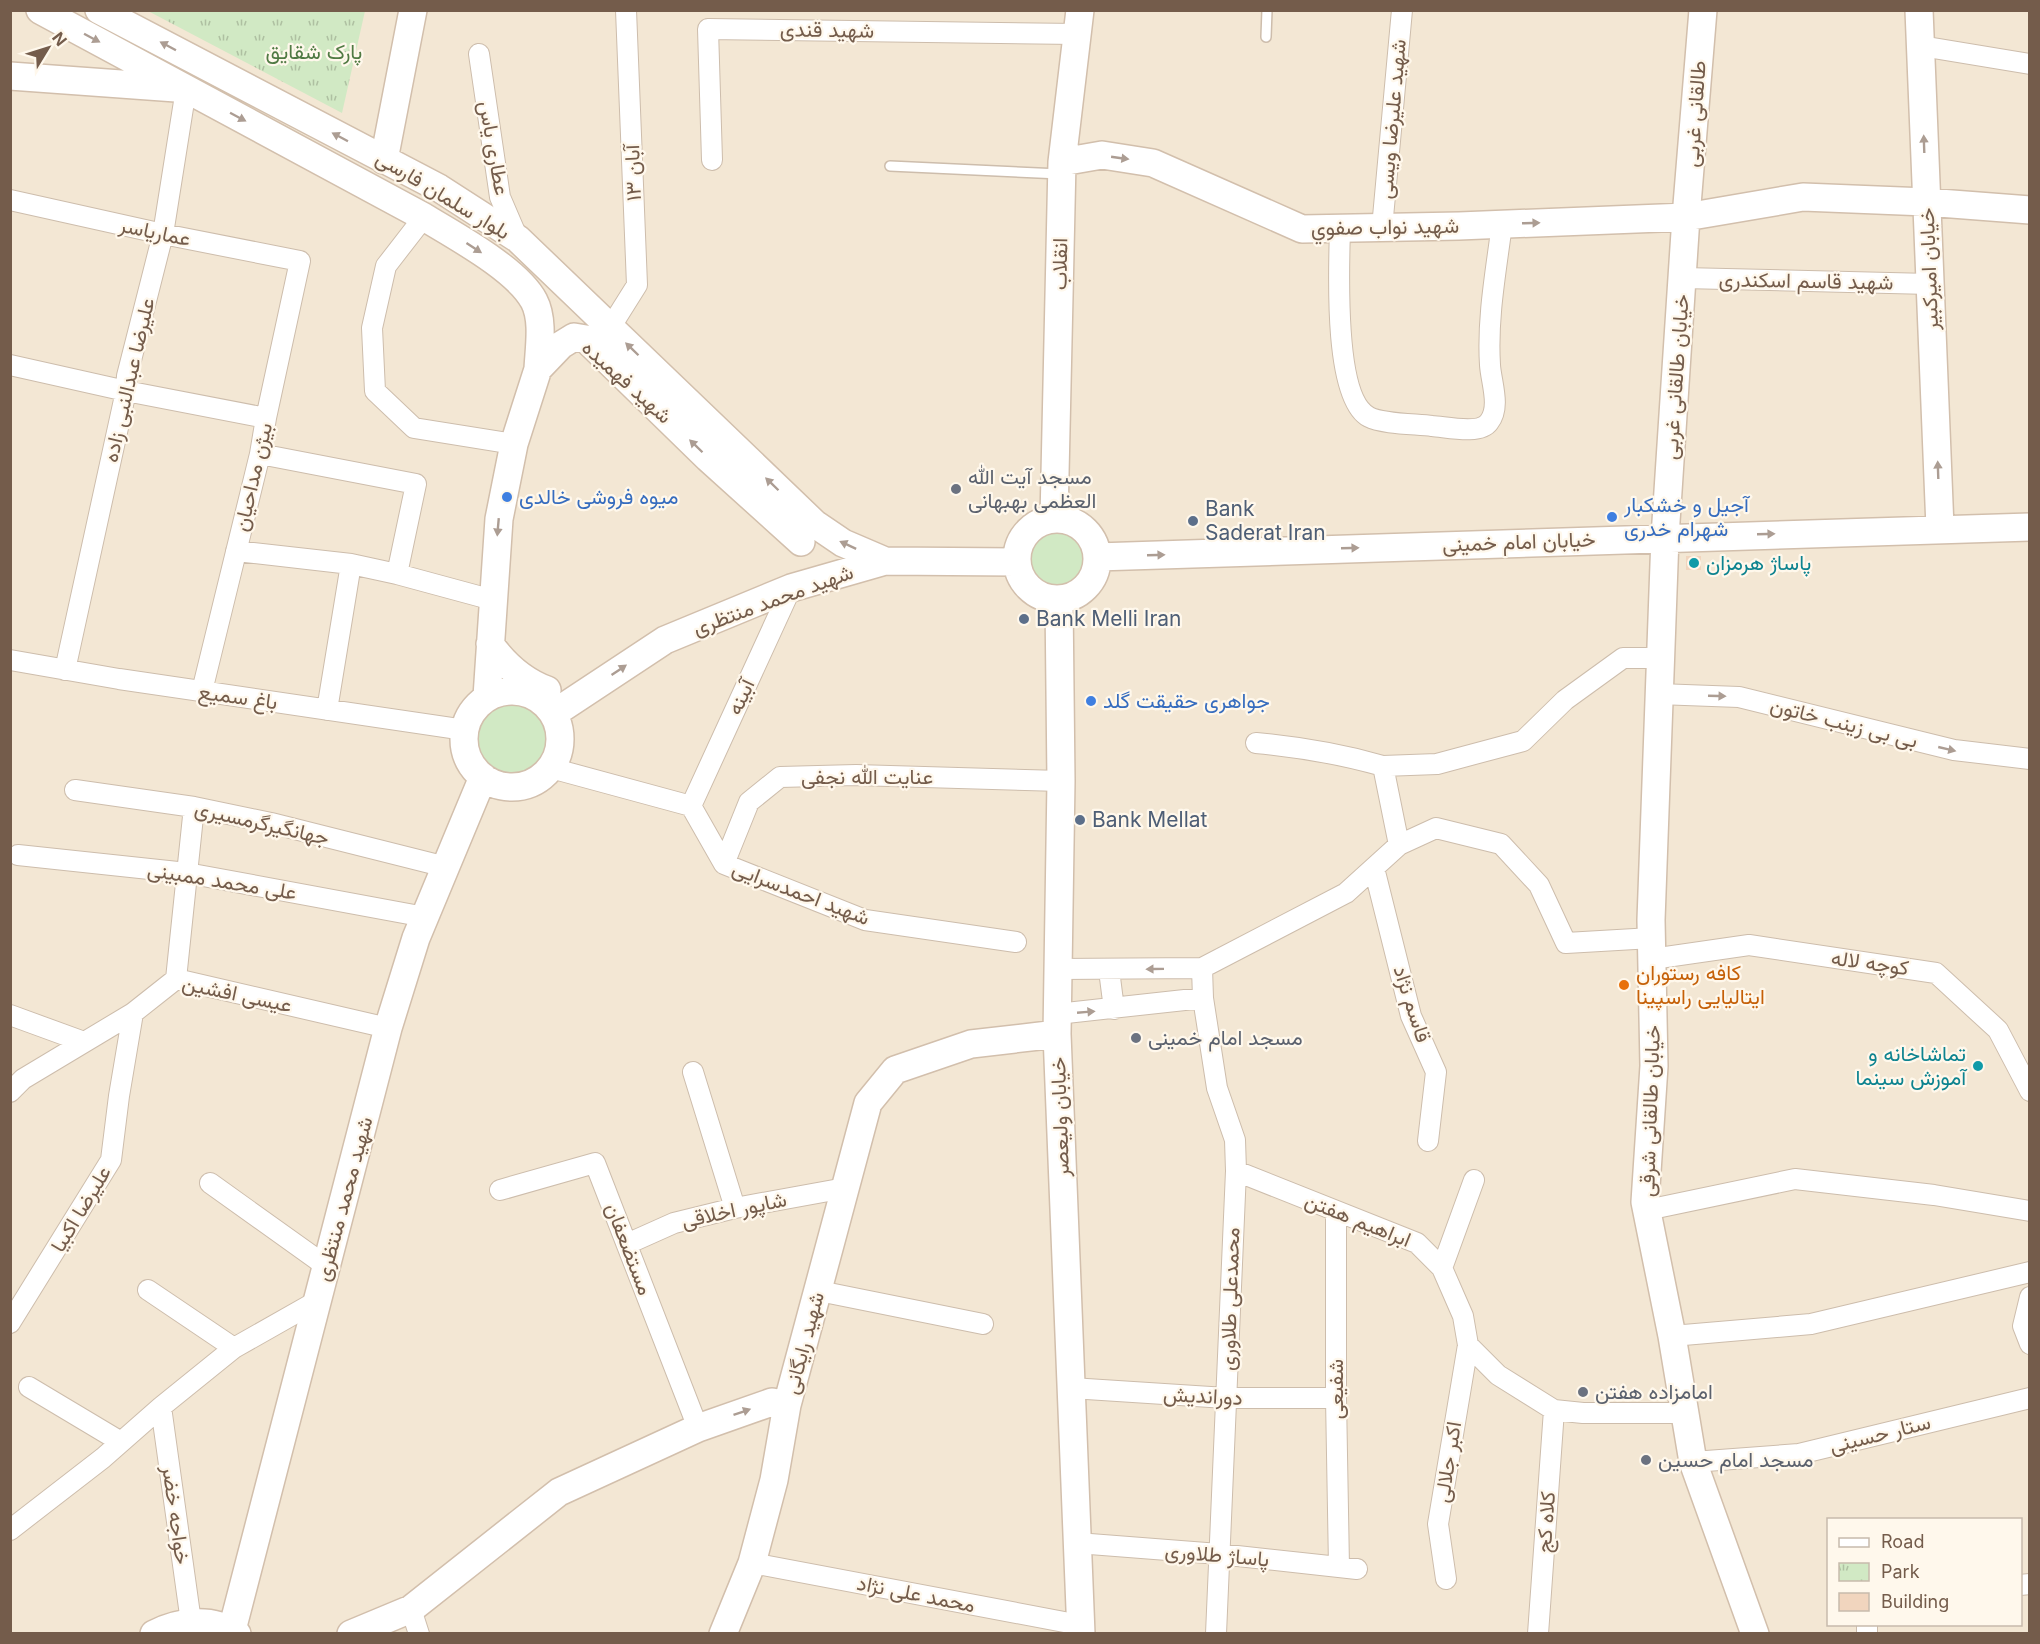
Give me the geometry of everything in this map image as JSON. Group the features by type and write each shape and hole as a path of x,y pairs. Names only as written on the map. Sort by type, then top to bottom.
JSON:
{"main road":[{"name":"بلوار سلمان فارسی","path":"40,10 424,217 478,250 520,282 535,302 539,318 538,369"},
{"name":"بلوار سلمان فارسی","path":"99,10 439,188 518,239 610,328 808,533"},
{"path":"384,160 413,10"},
{"name":"طالقانی غربی","path":"1686,217 1703,10"},
{"name":"خیابان امیرکبیر","path":"1919,10 1940,528"},
{"name":"انقلاب","path":"1054,519 1062,168 1078,22"},
{"path":"10,76 186,89"},
{"name":"شهید نواب صفوي","path":"1062,168 1102,155 1153,163 1302,229 1686,217 1803,197 1926,202 2030,210"},
{"name":"خیابان طالقانی غربی","path":"1665,537 1686,217"},
{"name":"شهید فهمیده","path":"487,697 499,519 514,444 538,369 561,345 574,337 586,339 708,458 808,533"},
{"path":"1054,519 1070,521 1084,529 1093,541 1097,557 1095,572 1087,586 1075,596 1059,600 1044,597 1030,590 1020,577 1017,562 1018,546 1026,532 1039,523 1054,519"},
{"name":"خیابان امام خمینی","path":"1097,557 1940,528 2030,527"},
{"path":"791,588 808,533 843,543 885,561"},
{"name":"خیابان طالقانی شرقی","path":"1665,537 1658,694 1652,949 1654,1066 1645,1202 1672,1336 1693,1462 1755,1634"},
{"name":"شهید محمد منتظری","path":"553,714 665,640 791,588 885,561 1017,562"},
{"name":"خیابان ولیعصر","path":"1059,600 1061,781 1057,1024 1081,1629"},
{"path":"490,644 508,666 531,682 555,692 580,696"},
{"path":"505,691 524,692 541,700 553,714 560,732 559,751 551,768 537,780 519,786 500,785 483,777 471,763 464,745 465,730 473,710 487,697 505,691"},
{"name":"شهید محمد منتظری","path":"235,1632 388,1028 417,938 483,777"},
{"name":"شهید رایگانی","path":"351,1634 415,1621 559,1492 698,1428 772,1402 787,1405 868,1103 895,1070 971,1044 1057,1024"},
{"path":"723,1634 752,1563 774,1480 787,1405"},
{"path":"154,1634 169,1627 191,1622 214,1624 235,1632"}],"street":[{"name":"۱۳ آبان","path":"610,328 637,285 627,10"},
{"name":"شهید علیرضا ویسی","path":"1382,228 1402,10"},
{"name":"شهید قندی","path":"712,160 708,28 1078,22"},
{"path":"1921,46 2030,64"},
{"name":"عطاری یاس","path":"479,54 500,197 518,239"},
{"name":"علیرضا عبدالنبی زاده","path":"66,670 126,391 127,376 163,234 186,89"},
{"name":"عماریاسر","path":"10,200 300,261"},
{"path":"424,217 386,266 372,328 375,391 414,428 514,444"},
{"path":"1340,229 1339,304 1344,364 1357,405 1370,417 1395,422 1477,430 1489,423 1495,406 1489,332 1502,224"},
{"name":"بیژن مداحیان","path":"202,692 260,454 300,261"},
{"name":"شهید قاسم اسکندری","path":"1683,278 1930,284"},
{"path":"10,365 126,391 266,418"},
{"path":"260,454 416,483 397,574"},
{"path":"236,551 351,564 493,600"},
{"path":"327,710 351,564"},
{"name":"آبینه","path":"691,806 791,588"},
{"path":"1256,742 1305,748 1383,766 1437,764 1523,741 1565,700 1623,658 1660,658"},
{"name":"باغ سمیع","path":"10,660 202,692 465,730"},
{"name":"بی بی زینب خاتون","path":"1658,694 1739,697 1954,750 2030,759"},
{"path":"1383,766 1399,845"},
{"path":"551,768 691,806"},
{"name":"عنایت الله نجفی","path":"724,864 749,802 780,777 856,775 1061,781"},
{"name":"جهانگیرگرمسیری","path":"75,790 194,807 271,823 446,867"},
{"name":"شهید احمدسرایی","path":"691,806 724,864 865,920 1016,942"},
{"path":"176,979 194,807"},
{"path":"1058,969 1202,968 1346,893 1399,845 1436,828 1501,844 1539,885 1566,943 1652,949"},
{"name":"علی محمد ممبینی","path":"18,855 187,873 425,917"},
{"name":"قاسم نژاد","path":"1374,868 1411,1016 1436,1072 1428,1141"},
{"name":"کوچه لاله","path":"1652,949 1749,945 1936,973 1998,1030 2030,1091"},
{"name":"محمدعلی طلاوری","path":"1202,968 1203,998 1217,1088 1235,1140 1236,1171 1216,1634"},
{"path":"1109,970 1114,1009"},
{"name":"عیسی افشین","path":"10,1092 23,1079 133,1013 176,979 388,1028"},
{"path":"1057,1024 1114,1009 1203,998"},
{"name":"علیرضا اکبیا","path":"10,1323 111,1160 133,1013"},
{"path":"10,1015 84,1042"},
{"path":"693,1072 735,1208"},
{"name":"مستضعفان","path":"500,1190 595,1163 698,1428"},
{"name":"ابراهیم هفتن","path":"1236,1171 1417,1243 1442,1268 1463,1316 1468,1345"},
{"path":"1647,1210 1795,1179 1934,1195 2030,1211"},
{"path":"1442,1268 1474,1180"},
{"path":"210,1182 327,1266"},
{"name":"شاپور اخلاقی","path":"627,1244 674,1222 735,1208 845,1188"},
{"name":"شفیعی","path":"1336,1211 1336,1398 1348,1568"},
{"path":"1672,1336 1811,1324 2030,1272"},
{"path":"148,1290 234,1348"},
{"path":"819,1291 983,1323"},
{"path":"2030,1297 2022,1326 2030,1344"},
{"path":"10,1530 234,1348 317,1301"},
{"path":"1468,1345 1498,1375 1554,1410 1583,1413 1685,1413"},
{"name":"اکبر جلالی","path":"1446,1579 1438,1524 1468,1345"},
{"path":"29,1387 121,1442"},
{"name":"دوراندیش","path":"1071,1388 1226,1398 1336,1398"},
{"name":"ستار حسینی","path":"1693,1462 1799,1454 2030,1398"},
{"name":"خواجه خضر","path":"161,1407 191,1622"},
{"name":"کلاه کج","path":"1538,1634 1554,1410"},
{"name":"پاساژ طلاوری","path":"1077,1543 1220,1554 1348,1568"},
{"name":"محمد علی نژاد","path":"752,1563 1081,1629"}],"lane":[{"path":"1266,37 1267,10"},
{"path":"890,166 1062,168"}],"shaded area":[{"path":"11,11 2029,11 2029,1633 11,1634"}],"green space":[{"name":"پارک شقایق","path":"148,11 365,11 342,113"},
{"path":"1050,526 1064,526 1076,531 1086,541 1091,560 1086,579 1076,589 1064,594 1050,594 1038,589 1028,579 1023,567 1023,553 1028,541 1038,531"},
{"path":"512,702 532,708 542,718 548,738 542,758 532,768 512,774 492,768 482,758 476,738 482,718 492,708"}],"building":[{"name":"پاساژ هرمزان","path":"1686,556 1701,556 1701,570 1686,570"}],"place":[{"name":"مسجد آیت الله العظمی بهبهانی","path":"956,489"},
{"name":"میوه فروشی خالدی","path":"507,497"},
{"name":"آجیل و خشکبار شهرام خدری","path":"1612,517"},
{"name":"Bank Saderat Iran","path":"1193,521"},
{"name":"پاساژ هرمزان","path":"1694,563"},
{"name":"Bank Melli Iran","path":"1024,619"},
{"name":"جواهری حقیقت گلد","path":"1091,701"},
{"name":"Bank Mellat","path":"1080,820"},
{"name":"کافه رستوران ایتالیایی راسپینا","path":"1624,985"},
{"name":"مسجد امام خمینی","path":"1136,1038"},
{"name":"تماشاخانه و آموزش سینما","path":"1978,1066"},
{"name":"امامزاده هفتن","path":"1583,1392"},
{"name":"مسجد امام حسین","path":"1646,1460"}]}
